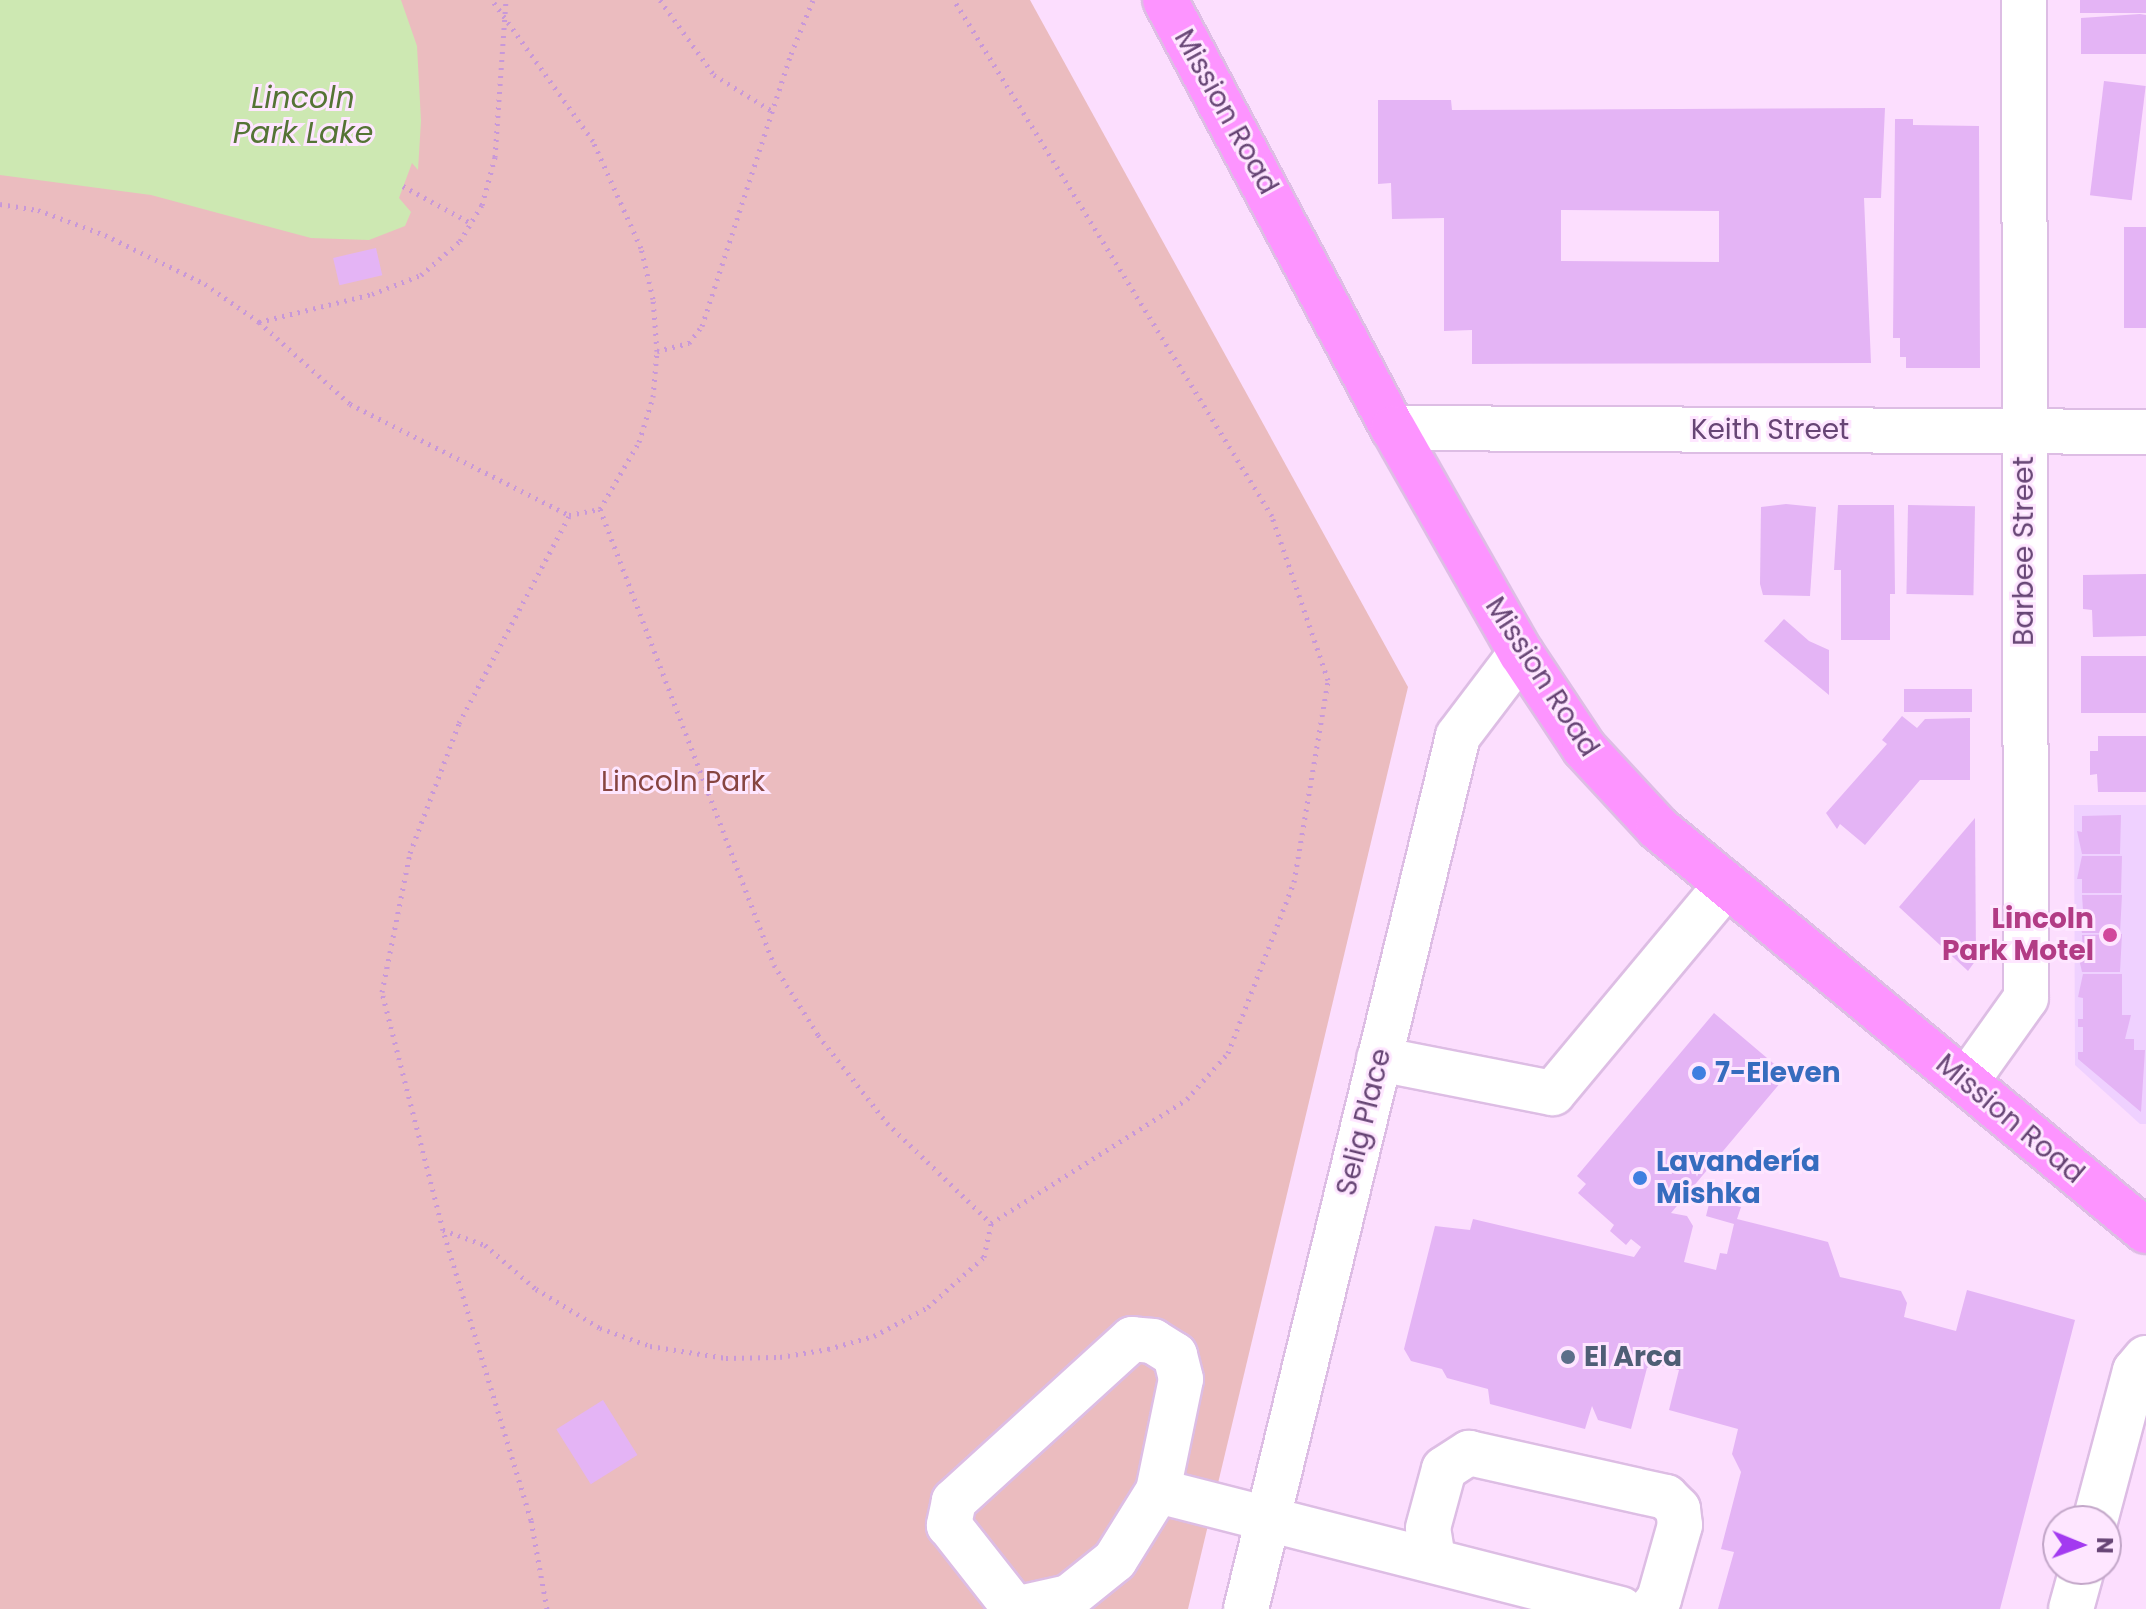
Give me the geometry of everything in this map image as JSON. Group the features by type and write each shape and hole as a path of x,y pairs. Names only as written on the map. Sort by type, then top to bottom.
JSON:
{"main road":[{"name":"Mission Road","path":"1165,0 1393,428 1521,653 1584,748 1658,828 2146,1231"}],"street":[{"name":"Barbee Street","path":"1966,1082 2026,998 2024,0"},
{"name":"Keith Street","path":"1393,428 2146,432"},
{"name":"Selig Place","path":"1246,1609 1458,736 1521,653"},
{"path":"1379,1059 1553,1093 1726,885"},
{"path":"1132,1339 1153,1341 1175,1355 1181,1379 1158,1491 1115,1560 1069,1597 1015,1609 949,1525 954,1501 1132,1339"},
{"path":"2099,1505 2135,1371 2146,1358"},
{"path":"1433,1559 1428,1528 1444,1469 1469,1453 1666,1497 1678,1509 1680,1525 1659,1599 1651,1609"},
{"path":"1158,1491 1621,1609"},
{"path":"2071,1609 2078,1585"}],"path":[{"path":"0,204 38,210 105,235 205,284 259,322 350,404 569,515 600,509 639,442 653,397 657,351 641,248 621,195 593,141 492,0"},
{"path":"259,322 372,294 421,275 460,241 482,205 495,157 502,12 506,0"},
{"path":"660,0 714,75 772,111"},
{"path":"657,351 689,343 702,326 772,111 813,0"},
{"path":"443,1230 485,1245 536,1289 600,1328 650,1346 726,1358 780,1357 874,1336 928,1307 984,1257 991,1223 1187,1099 1228,1053 1294,882 1328,680 1272,516 954,0"},
{"path":"403,186 471,223"},
{"path":"600,509 774,965 818,1035 887,1123 991,1223"},
{"path":"547,1609 531,1520 443,1230 382,992 410,853 459,723 569,515"}],"shaded area":[{"name":"Lincoln Park Motel","path":"2074,805 2146,805 2146,1124 2140,1124 2075,1065"}],"green space":[{"name":"Lincoln Park","path":"0,0 1030,0 1408,687 1188,1609 0,1609"}],"water":[{"name":"Lincoln Park Lake","path":"0,0 401,0 417,46 421,121 418,170 412,163 399,198 411,212 405,226 369,240 311,238 151,195 0,175"}],"building":[{"path":"2080,0 2146,0 2146,13 2080,13"},
{"path":"2146,15 2146,54 2081,54 2081,18"},
{"path":"2104,81 2146,86 2132,200 2090,195"},
{"path":"1378,100 1451,100 1452,110 1885,108 1881,198 1864,198 1871,363 1472,364 1472,330 1444,331 1444,218 1392,219 1391,183 1378,184","holes":["1561,210 1719,211 1719,262 1561,261"]},
{"path":"1895,119 1913,119 1913,125 1979,126 1980,368 1906,368 1906,357 1900,357 1900,338 1893,338"},
{"path":"2124,227 2146,227 2146,328 2124,328"},
{"path":"376,248 382,275 339,285 333,258"},
{"path":"1786,504 1816,507 1810,596 1763,595 1760,584 1761,507"},
{"path":"1838,505 1894,505 1895,594 1890,594 1890,640 1841,640 1841,570 1834,570"},
{"path":"1908,505 1975,506 1973,595 1906,594"},
{"path":"2146,574 2146,636 2093,637 2092,610 2083,609 2083,575"},
{"path":"1784,619 1809,641 1829,650 1829,695 1764,641"},
{"path":"2081,656 2146,656 2146,713 2081,713"},
{"path":"1904,689 1972,689 1972,712 1904,712"},
{"path":"1902,716 1917,728 1925,719 1970,718 1970,780 1920,780 1865,845 1840,824 1837,829 1826,813 1887,744 1882,740"},
{"path":"2098,736 2146,736 2146,792 2098,792 2097,774 2090,775 2090,751 2098,751"},
{"path":"2121,815 2120,854 2082,854 2077,831 2082,832 2082,816"},
{"path":"1975,818 1976,960 1968,971 1899,907"},
{"path":"2082,856 2122,856 2121,893 2082,893 2082,879 2077,879"},
{"path":"2082,895 2122,895 2120,933 2082,933 2077,910 2083,910"},
{"path":"2122,934 2120,972 2082,972 2077,950 2083,950 2082,935"},
{"path":"2083,974 2122,974 2122,1015 2131,1015 2125,1039 2134,1039 2134,1050 2145,1050 2141,1112 2078,1059 2078,1052 2083,1052 2083,1027 2078,1027 2078,1019 2083,1019 2083,998 2078,997"},
{"path":"1714,1013 1787,1075 1671,1213 1687,1216 1693,1226 1684,1262 1716,1270 1720,1253 1727,1254 1734,1224 1706,1216 1710,1200 1741,1207 1737,1219 1828,1242 1840,1277 1901,1291 1907,1303 1904,1317 1956,1331 1967,1290 2075,1320 2000,1609 1718,1609 1734,1552 1721,1549 1741,1472 1732,1454 1738,1429 1669,1410 1679,1370 1654,1364 1647,1368 1631,1429 1598,1420 1592,1406 1585,1429 1490,1404 1488,1389 1447,1378 1442,1369 1411,1361 1404,1349 1435,1226 1470,1230 1473,1219 1634,1257 1641,1247 1631,1239 1626,1245 1610,1231 1614,1225 1578,1193 1586,1184 1577,1176"},
{"path":"603,1400 637,1455 591,1484 556,1429"}],"place":[{"name":"Lincoln Park Motel","path":"2110,935"},
{"name":"7-Eleven","path":"1699,1073"},
{"name":"Lavandería Mishka","path":"1640,1178"},
{"name":"El Arca","path":"1568,1357"}]}
